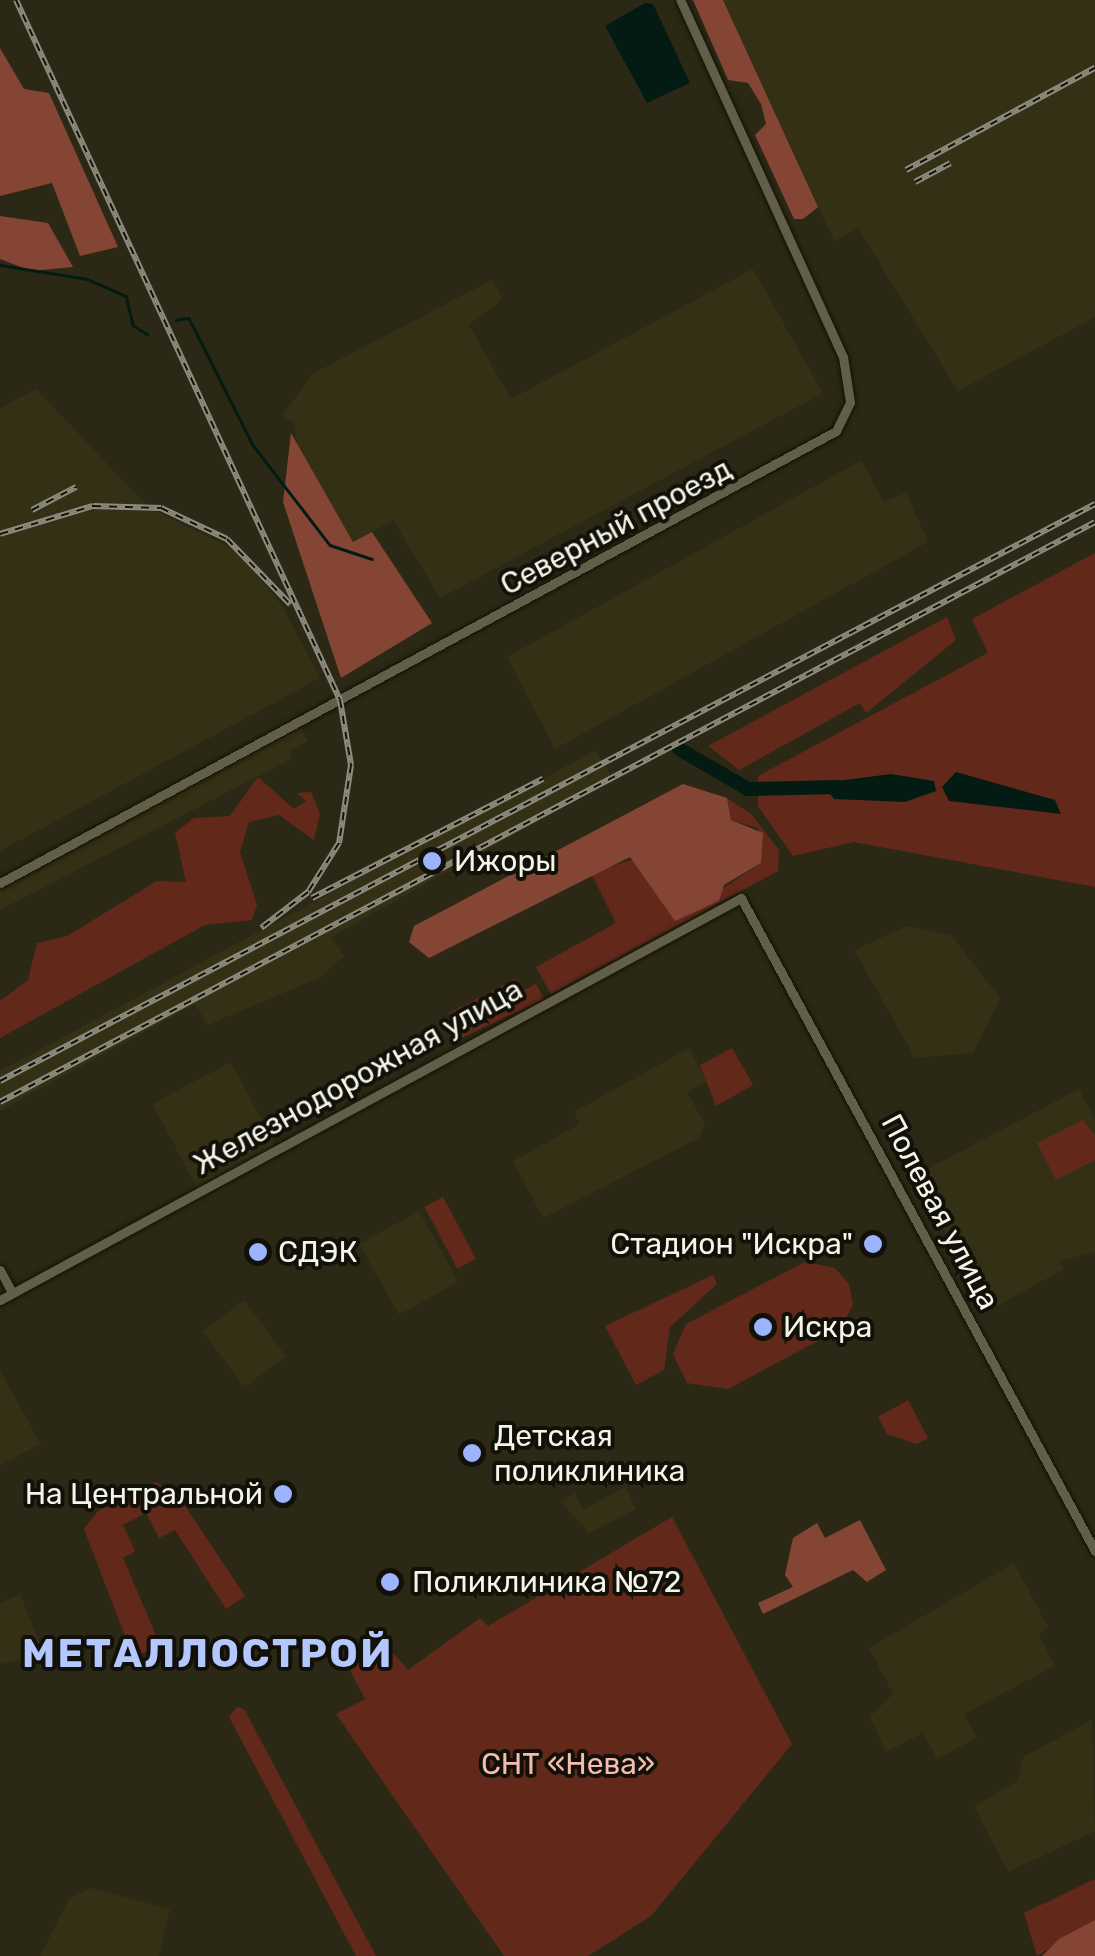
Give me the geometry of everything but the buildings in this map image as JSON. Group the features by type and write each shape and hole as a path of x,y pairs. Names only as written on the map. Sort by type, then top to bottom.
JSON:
{"street":[{"name":"Северный проезд","path":"0,883 836,431 850,402 844,357 680,0"},
{"name":"Железнодорожная улица","path":"0,1300 741,898"},
{"name":"Полевая улица","path":"741,898 1095,1551"},
{"path":"0,1270 12,1293"}],"shaded area":[{"path":"693,0 723,0 818,207 803,219 794,219 755,135 766,124 761,104 748,83 728,80"},
{"path":"723,0 1095,0 1095,317 958,391 858,228 834,241"},
{"path":"645,3 653,4 690,83 647,103 605,26"},
{"path":"0,48 24,89 49,93 118,247 80,256 52,183 0,196"},
{"path":"0,216 48,223 73,267 31,271 0,259"},
{"path":"753,269 823,393 440,598 393,520 354,543 298,449 294,422 282,416 312,374 492,280 503,299 469,325 511,399"},
{"path":"36,389 149,508 238,552 283,607 320,678 0,851 0,408"},
{"path":"291,433 353,542 372,532 432,623 341,678 283,502"},
{"path":"862,460 883,502 906,493 928,542 555,749 507,657"},
{"path":"301,727 308,741 289,751 293,758 0,910 0,888"},
{"path":"596,750 613,779 331,937 344,956 319,978 208,1025 195,1004 0,1111 0,1071"},
{"path":"956,772 1055,800 1061,814 949,801 942,787"},
{"path":"891,774 934,781 936,791 905,802 834,799 822,783"},
{"path":"683,784 727,798 731,820 763,833 761,863 724,885 719,901 675,921 630,857 429,958 409,942 414,926"},
{"path":"907,926 951,935 1000,998 973,1053 915,1058 854,950"},
{"path":"689,1048 707,1081 687,1093 705,1123 699,1138 543,1218 513,1161 580,1124 574,1112"},
{"path":"231,1062 276,1146 197,1188 152,1104"},
{"path":"1079,1089 1095,1120 1095,1252 1060,1261 1064,1269 988,1311 914,1176"},
{"path":"419,1211 458,1282 399,1315 360,1244"},
{"path":"244,1300 286,1356 245,1387 202,1331"},
{"path":"0,1371 41,1444 0,1465"},
{"path":"625,1487 636,1509 589,1533 561,1502 575,1493 583,1510"},
{"path":"860,1520 886,1570 867,1582 853,1570 763,1614 758,1603 793,1587 785,1575 793,1538 817,1523 825,1538"},
{"path":"1014,1563 1048,1627 1039,1635 1055,1666 964,1714 977,1738 937,1759 923,1733 886,1752 870,1717 893,1694 869,1648"},
{"path":"20,1594 45,1656 0,1664 0,1603"},
{"path":"1092,1720 1095,1831 1008,1872 974,1806 1017,1782 1023,1757"},
{"path":"90,1888 170,1909 159,1956 40,1956 69,1899"},
{"path":"1095,1920 1095,1956 1042,1956 1059,1939"}],"green space":[{"path":"1095,553 1095,887 854,842 793,856 758,806 758,776 988,653 972,619"},
{"path":"947,617 956,640 866,713 860,703 739,770 708,746"},
{"path":"258,777 294,809 306,801 297,793 311,792 320,814 314,840 279,815 249,822 240,852 257,905 252,920 205,925 0,1038 0,1001 28,980 37,943 67,936 157,881 186,882 175,833 194,818 230,816"},
{"path":"727,798 751,814 779,850 778,871 551,994 536,967 616,923 591,873 638,858 675,921 761,863 758,828 731,820"},
{"path":"515,979 522,991 536,984 544,999 453,1042 449,1013"},
{"path":"732,1048 753,1085 716,1106 700,1065"},
{"path":"1083,1120 1095,1135 1095,1160 1056,1180 1037,1143"},
{"path":"443,1197 476,1259 457,1269 424,1207"},
{"name":"Искра","path":"805,1262 835,1268 849,1284 853,1305 840,1329 728,1389 687,1383 673,1354 686,1324"},
{"path":"713,1275 717,1284 670,1327 664,1370 636,1385 605,1326"},
{"path":"908,1400 928,1438 917,1444 887,1434 878,1417"},
{"path":"155,1482 177,1494 245,1596 226,1609 175,1530 159,1538 146,1513 123,1525 135,1551 123,1558 160,1645 133,1657 84,1529 98,1511"},
{"name":"СНТ «Нева»","path":"672,1517 792,1744 651,1916 588,1956 504,1956 336,1714 365,1699 345,1661 381,1639 408,1670 480,1618 488,1626"},
{"path":"237,1707 244,1709 376,1956 356,1956 229,1717"},
{"path":"1095,1879 1095,1920 1037,1956 1024,1913"}],"waterway":[{"path":"0,265 87,279 126,296 133,325 147,334"},
{"path":"176,320 189,318 253,445 330,545 372,559"},
{"path":"679,749 748,789 838,787"}],"railway":[{"path":"16,0 340,700 351,765 339,843 308,892 261,928"},
{"path":"906,170 1095,68"},
{"path":"915,182 950,163"},
{"path":"32,510 76,487"},
{"path":"0,1081 1095,504"},
{"path":"0,534 93,506 161,508 227,539 290,604"},
{"path":"0,1102 1095,522"},
{"path":"312,898 543,779"}],"place":[{"name":"Ижоры","path":"432,861"},
{"name":"Стадион \"Искра\"","path":"873,1244"},
{"name":"СДЭК","path":"258,1252"},
{"name":"Искра","path":"763,1327"},
{"name":"Детская поликлиника","path":"472,1453"},
{"name":"На Центральной","path":"283,1494"},
{"name":"Поликлиника №72","path":"390,1582"}],"district":[{"name":"МЕТАЛЛОСТРОЙ","path":"208,1654"}]}
